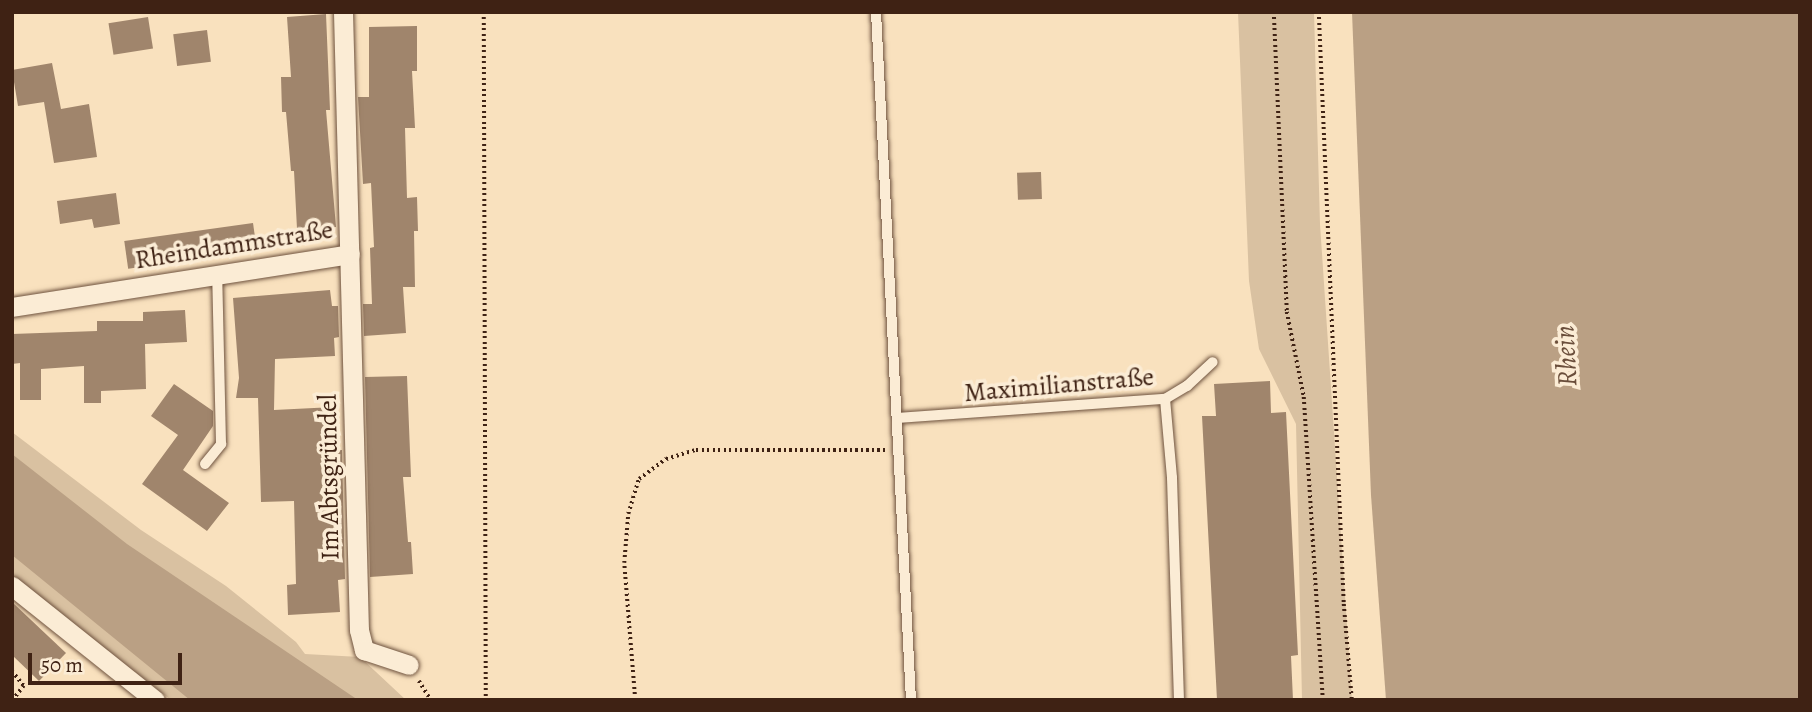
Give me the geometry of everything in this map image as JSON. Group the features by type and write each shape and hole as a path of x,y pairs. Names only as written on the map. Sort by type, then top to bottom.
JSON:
{"street":[{"name":"Rheindammstraße","path":"12,307 350,254 344,12"},
{"name":"Im Abtsgründel","path":"350,254 359,630 364,650 409,665"},
{"path":"12,586 155,700"}],"lane":[{"path":"876,12 911,700"},
{"path":"205,464 222,444 217,273"},
{"name":"Maximilianstraße","path":"897,418 1165,399 1187,386 1213,362"},
{"path":"1165,399 1172,478 1179,700"}],"path":[{"path":"484,12 486,700"},
{"path":"1274,12 1287,312 1304,397 1322,700"},
{"path":"1319,12 1336,440 1352,700"},
{"path":"635,700 624,563 628,514 639,479 666,459 696,450 898,449"},
{"path":"12,671 24,686 13,700"}],"shaded area":[{"path":"1238,12 1314,12 1320,224 1352,700 1302,700 1296,424 1259,349 1249,281"},
{"path":"12,432 141,530 226,586 296,642 305,654 360,657 406,700 171,700 12,577"}],"water":[{"name":"Rhein","path":"1352,12 1800,12 1800,700 1386,700 1371,495"},
{"path":"12,454 127,544 358,700 190,700 12,555"}],"building":[{"path":"326,14 330,110 326,110 336,227 297,229 294,171 291,171 286,112 282,112 281,77 291,77 287,17"},
{"path":"148,17 153,49 113,55 108,23"},
{"path":"417,26 417,71 412,71 415,128 405,128 407,198 417,197 418,231 414,231 415,287 403,287 406,333 364,336 363,304 372,304 370,248 374,247 371,183 363,184 358,97 369,97 369,27"},
{"path":"207,30 211,62 177,66 173,34"},
{"path":"52,63 61,109 89,104 97,157 54,163 44,102 18,106 12,70"},
{"path":"1041,172 1042,199 1018,200 1017,173"},
{"path":"116,193 120,224 94,228 92,219 60,224 57,201"},
{"path":"253,223 257,251 128,269 124,241"},
{"path":"330,290 332,306 338,306 339,337 334,338 335,356 275,359 274,410 334,407 336,450 342,450 345,579 338,580 340,612 288,615 287,585 296,584 294,501 261,502 258,398 236,398 239,378 233,298"},
{"path":"185,310 187,342 145,344 146,389 101,391 101,403 84,403 84,366 41,369 41,400 20,400 20,363 12,364 12,334 97,331 97,321 143,321 143,312"},
{"path":"407,376 411,477 403,477 413,574 370,577 365,377"},
{"path":"1270,381 1271,413 1286,412 1298,655 1291,656 1293,700 1217,700 1202,416 1216,416 1214,384"},
{"path":"174,384 213,411 213,426 183,470 229,503 207,531 142,484 178,435 151,416"},
{"path":"12,602 66,653 39,681 12,655"}]}
